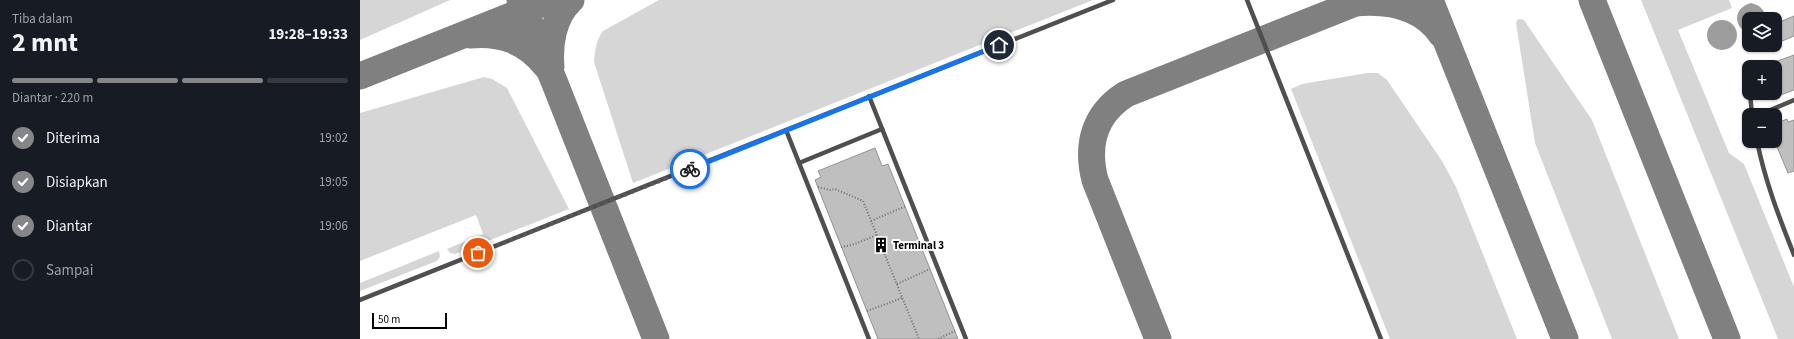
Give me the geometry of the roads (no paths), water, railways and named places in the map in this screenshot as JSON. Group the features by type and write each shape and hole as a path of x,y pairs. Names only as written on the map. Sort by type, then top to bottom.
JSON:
{"lane":[{"path":"360,300 1114,0"},
{"path":"1247,0 1381,339"},
{"path":"870,96 966,339"},
{"path":"1775,108 1794,100"},
{"path":"799,163 882,129"},
{"path":"786,130 869,339"},
{"path":"1758,148 1763,171 1773,204 1794,255"}],"place":[{"name":"Terminal 3","path":"881,245"}]}
